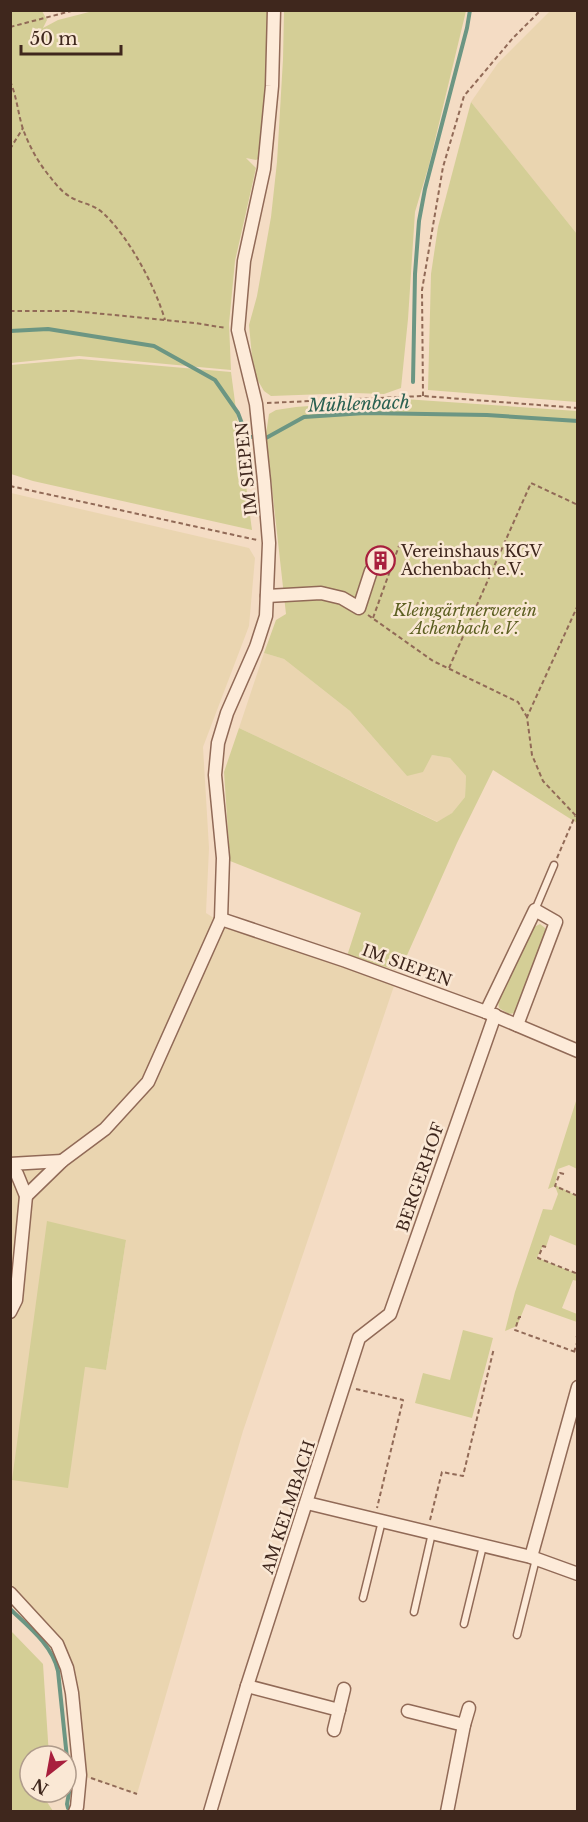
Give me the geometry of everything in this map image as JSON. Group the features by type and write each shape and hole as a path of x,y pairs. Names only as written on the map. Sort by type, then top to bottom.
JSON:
{"street":[{"name":"IM SIEPEN","path":"26,1196 62,1161 105,1129 148,1082 221,919 223,858 215,775 218,743 227,713 256,647 266,616 269,543 261,448 256,404 238,330 243,261 264,169 272,86 274,10"},
{"path":"267,596 321,592 342,598 359,608 371,571"},
{"path":"517,1025 556,922 535,910"},
{"name":"BERGERHOF","path":"359,1338 390,1314 491,1014 535,910"},
{"name":"IM SIEPEN","path":"221,919 346,961 491,1014 578,1051"},
{"path":"10,1166 62,1161"},
{"path":"10,1166 17,1174 26,1196 16,1300 10,1312"},
{"name":"AM KELMBACH","path":"210,1812 247,1686 359,1338"},
{"path":"533,1558 578,1387"},
{"path":"307,1503 533,1558 578,1574"},
{"path":"10,1593 57,1644 67,1668 72,1693 80,1775 75,1812"},
{"path":"247,1686 339,1710"},
{"path":"334,1730 344,1689"},
{"path":"447,1812 469,1707"},
{"path":"408,1711 464,1725"}],"lane":[{"path":"535,910 554,865"},
{"path":"363,1598 378,1520"},
{"path":"414,1612 429,1532"},
{"path":"464,1624 483,1546"},
{"path":"517,1635 533,1558"}],"path":[{"path":"10,27 75,10"},
{"path":"423,396 422,290 443,167 464,96 513,38 541,10"},
{"path":"10,81 16,94 23,128 49,176 62,191 74,199 89,203 103,213 126,241 151,285 165,320"},
{"path":"10,149 23,128"},
{"path":"10,311 73,311 238,330"},
{"path":"256,404 423,396 578,408"},
{"path":"449,668 531,483 578,505"},
{"path":"10,486 269,543"},
{"path":"373,618 400,543"},
{"path":"527,717 578,605"},
{"path":"359,608 433,661 518,702 527,717 532,755 543,781 576,817 554,865"},
{"path":"564,1174 560,1173 555,1186 578,1196"},
{"path":"546,1247 543,1246 538,1258 578,1274"},
{"path":"521,1317 519,1317 515,1330 559,1344 576,1353 577,1338"},
{"path":"429,1532 442,1472 464,1476 494,1348"},
{"path":"344,1386 403,1400 378,1520"},
{"path":"80,1775 137,1794"}],"shaded area":[{"path":"550,11 577,11 577,234 471,102 498,63"},
{"path":"11,493 249,548 255,558 249,626 203,747 209,848 206,913 228,927 395,983 243,1431 137,1794 80,1775 72,1693 57,1644 11,1593","holes":["126,1240 106,1370 85,1367"]},
{"path":"264,653 284,659 350,711 407,776 432,755 450,758 466,776 465,797 452,813 438,822 239,728"}],"green space":[{"path":"11,11 42,11 47,20 43,28 58,20 93,11 269,11 268,94 261,157 256,160 246,158 256,168 235,261 229,324 231,370 79,356 11,363"},
{"path":"284,11 466,11 429,165 415,212 401,388 384,394 271,396 264,391 257,379 249,325 257,296 271,217 277,162"},
{"path":"471,102 577,234 577,402 428,390 431,274 438,227"},
{"path":"80,359 231,372 252,530 33,481 11,474 11,365"},
{"name":"Kleingärtnerverein Achenbach e.V.","path":"404,399 577,411 577,823 493,770 457,843 400,971 347,956 361,913 230,861 224,772 239,728 437,822 452,813 465,797 466,776 450,758 432,755 423,772 407,776 350,711 284,659 264,653 276,620 286,614 266,434 269,414 276,410 296,407"},
{"path":"540,924 545,928 546,934 515,1013 509,1014 499,1008 498,1001 534,927"},
{"path":"577,1098 577,1169 569,1165 558,1169 555,1185 577,1196 577,1246 550,1235 546,1247 543,1246 536,1259 577,1274 577,1281 573,1280 562,1308 577,1314 577,1322 526,1304 517,1326 505,1331 515,1292 543,1209 552,1210 558,1194 555,1186 548,1189"},
{"path":"47,1221 126,1240 106,1370 85,1367 68,1488 12,1480"},
{"path":"463,1330 493,1338 472,1418 415,1403 423,1373 450,1380"},
{"path":"11,1631 43,1664 48,1744 18,1744 18,1804 48,1804 53,1811 11,1811"}],"waterway":[{"path":"413,382 415,274 419,221 470,10"},
{"name":"Mühlenbach","path":"10,331 48,329 154,346 215,380 238,413 247,437 256,437"},
{"name":"Mühlenbach","path":"263,438 304,417 365,413 487,415 578,421"},
{"path":"10,1609 45,1645 58,1671 70,1787 68,1808"}],"place":[{"name":"Vereinshaus KGV Achenbach e.V.","path":"380,560"}]}
